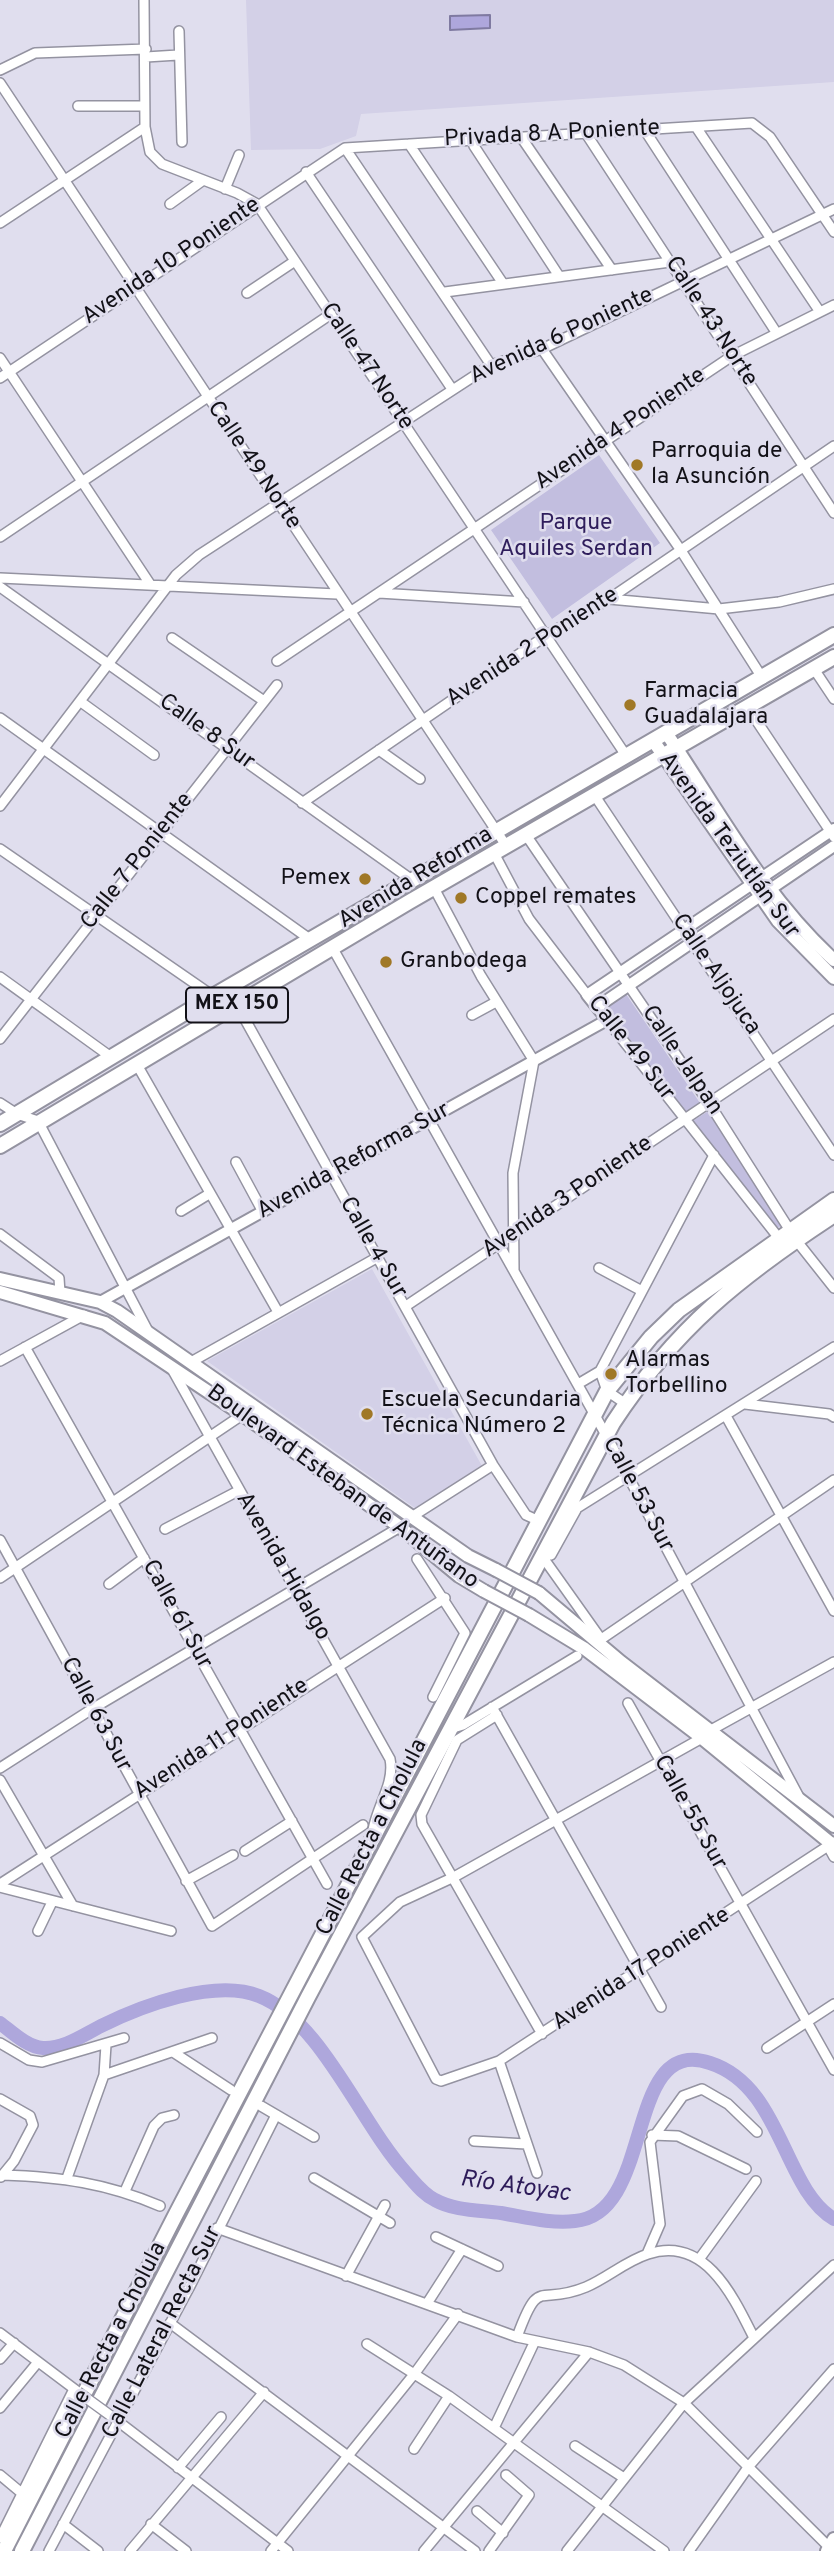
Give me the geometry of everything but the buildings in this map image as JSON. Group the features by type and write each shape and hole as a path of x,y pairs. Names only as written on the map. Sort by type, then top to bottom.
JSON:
{"main road":[{"name":"Avenida Reforma","path":"0,1124 213,996 763,679 834,635"},
{"name":"Avenida Reforma","path":"0,1146 332,947 834,657"},
{"name":"Avenida Teziutlán Sur","path":"667,734 771,890 811,939 834,960"},
{"name":"Avenida Teziutlán Sur","path":"654,742 760,897 805,951 834,978"},
{"name":"Calle Recta a Cholula","path":"3,2551 372,1842 532,1518 607,1391 651,1337 679,1310 834,1200"},
{"name":"Calle Recta a Cholula","path":"22,2551 308,1997 449,1729 569,1513 606,1435 653,1365 705,1310 788,1235 834,1215"},
{"name":"Boulevard Esteban de Antuñano","path":"0,1279 100,1303 148,1331 468,1556 539,1593 599,1640 832,1847"},
{"name":"Boulevard Esteban de Antuñano","path":"0,1292 85,1314 105,1322 243,1415 400,1527 459,1576 585,1649 800,1798 834,1826"}],"street":[{"path":"144,0 146,143 154,158 257,204"},
{"path":"178,31 182,142"},
{"path":"0,70 35,53 178,55"},
{"name":"Calle 49 Norte","path":"0,83 206,397 497,830 500,850"},
{"path":"78,106 144,106"},
{"name":"Privada 8 A Poniente","path":"345,148 585,132 758,125 770,136 822,214"},
{"path":"0,223 145,127"},
{"path":"696,127 820,312"},
{"path":"644,129 776,332"},
{"name":"Calle 43 Norte","path":"585,132 834,513"},
{"path":"521,137 612,270"},
{"path":"409,144 502,282"},
{"path":"474,146 559,275"},
{"path":"345,148 445,292 491,365"},
{"name":"Avenida 10 Poniente","path":"0,378 257,204 345,148"},
{"path":"225,189 239,155"},
{"path":"306,172 452,389"},
{"path":"170,204 202,181"},
{"name":"Calle 47 Norte","path":"257,204 627,757"},
{"name":"Avenida 6 Poniente","path":"0,806 111,664 168,585 199,555 491,365 542,349 834,209"},
{"path":"822,214 834,232"},
{"path":"247,293 295,261"},
{"path":"445,292 502,282 670,262"},
{"name":"Avenida 4 Poniente","path":"277,661 732,356 834,305"},
{"path":"0,537 331,314"},
{"path":"542,349 680,549 763,679"},
{"path":"0,358 150,584"},
{"name":"Avenida 2 Poniente","path":"302,803 547,635 609,599 834,446"},
{"path":"0,578 338,594"},
{"name":"Calle 8 Sur","path":"0,587 412,880"},
{"path":"609,599 719,609 779,602 834,589"},
{"path":"378,593 524,602"},
{"path":"172,638 264,701"},
{"path":"814,669 834,699"},
{"name":"Calle 7 Poniente","path":"0,1039 277,685"},
{"path":"80,702 154,755"},
{"path":"587,995 833,832 748,708"},
{"path":"0,718 312,941"},
{"path":"379,750 420,779"},
{"name":"Calle Aljojuca","path":"595,796 834,1154"},
{"name":"Calle Jalpan","path":"526,835 709,1103 788,1235 834,1288"},
{"path":"597,1007 834,846"},
{"path":"0,849 213,996 237,1005"},
{"name":"Calle 49 Sur","path":"500,850 529,919 714,1155 788,1235"},
{"path":"434,888 496,1002 534,1061 513,1173 514,1273"},
{"name":"Calle 53 Sur","path":"332,947 578,1384 800,1798"},
{"path":"0,977 111,1057"},
{"path":"472,1015 496,1002"},
{"name":"Calle 4 Sur","path":"237,1005 493,1465 532,1518"},
{"name":"Avenida 3 Poniente","path":"406,1306 834,1019"},
{"name":"Avenida Reforma Sur","path":"100,1303 607,1020"},
{"path":"136,1063 278,1312"},
{"path":"0,1103 17,1114 38,1121 128,1288 148,1331"},
{"path":"578,1384 600,1371 714,1155"},
{"path":"236,1162 263,1212"},
{"path":"181,1211 209,1194"},
{"path":"0,1234 59,1278 60,1293"},
{"path":"191,1362 378,1257"},
{"path":"599,1268 642,1291"},
{"path":"0,1361 85,1314"},
{"name":"Calle 61 Sur","path":"25,1347 327,1884"},
{"path":"569,1513 629,1478 834,1347"},
{"name":"Avenida Hidalgo","path":"169,1365 390,1759 392,1770 379,1804 372,1842"},
{"path":"600,1371 607,1391 626,1404"},
{"path":"745,1404 829,1413 834,1417"},
{"path":"0,1578 255,1406"},
{"path":"726,1416 834,1611"},
{"path":"413,1516 493,1465"},
{"path":"544,1559 599,1640 834,1480"},
{"path":"165,1529 238,1490"},
{"path":"0,1768 92,1709 400,1527"},
{"name":"Calle 63 Sur","path":"0,1540 212,1926 313,1858"},
{"path":"109,1584 144,1558"},
{"path":"417,1559 445,1598 465,1633 433,1697"},
{"name":"Avenida 11 Poniente","path":"0,1885 241,1730 337,1664 445,1598"},
{"path":"542,2035 422,1824 421,1815 457,1740 577,1656"},
{"path":"454,1877 834,1662"},
{"name":"Calle 55 Sur","path":"628,1703 834,2070"},
{"path":"449,1729 495,1711"},
{"path":"495,1711 661,2007"},
{"path":"0,1780 73,1906"},
{"path":"245,1851 292,1821"},
{"path":"313,1858 363,1825"},
{"name":"Avenida 17 Poniente","path":"454,1877 400,1902 362,1937 432,2075 441,2081 499,2061 832,1847"},
{"path":"186,1881 233,1856"},
{"path":"0,1885 52,1902 171,1931"},
{"path":"38,1930 52,1902"},
{"path":"767,2048 834,2004"},
{"path":"0,2043 29,2060 42,2062 124,2038"},
{"path":"104,2076 212,2038"},
{"path":"67,2178 104,2076 106,2045"},
{"path":"173,2052 231,2091"},
{"path":"499,2061 537,2173"},
{"path":"647,2254 660,2224 650,2142 652,2135 683,2096 702,2090 728,2104 757,2132"},
{"path":"0,2099 30,2116 33,2125 2,2176 67,2178 125,2192 160,2206"},
{"path":"261,2106 314,2137"},
{"path":"125,2192 154,2126 162,2118 174,2115"},
{"name":"Calle Lateral Recta Sur","path":"49,2551 114,2419 170,2323 276,2115"},
{"path":"652,2135 678,2136 746,2169"},
{"path":"474,2141 526,2144"},
{"path":"314,2178 390,2223"},
{"path":"700,2258 756,2180"},
{"path":"346,2276 385,2205"},
{"path":"217,2228 346,2276 428,2302 534,2343 589,2352 624,2365 684,2403 831,2547"},
{"path":"436,2237 498,2266"},
{"path":"428,2302 463,2249"},
{"path":"517,2337 528,2305 535,2297 585,2288 647,2254 671,2250 700,2258 732,2295 754,2338"},
{"path":"567,2551 684,2403 834,2265"},
{"path":"271,2551 415,2373 458,2314"},
{"path":"170,2323 475,2551"},
{"path":"0,2333 288,2551"},
{"path":"0,2359 14,2343"},
{"path":"494,2428 534,2343"},
{"path":"367,2344 449,2396 664,2551"},
{"path":"424,2551 589,2352"},
{"path":"0,2408 38,2362"},
{"path":"689,2551 749,2466 834,2370"},
{"path":"0,2538 76,2391"},
{"path":"130,2551 264,2392"},
{"path":"414,2449 449,2396"},
{"path":"178,2468 221,2417"},
{"path":"575,2446 624,2478"},
{"path":"0,2475 24,2495"},
{"path":"495,2549 529,2495 506,2475"},
{"path":"477,2511 503,2533"},
{"path":"63,2524 98,2551"},
{"path":"151,2524 186,2551"}],"shaded area":[{"path":"246,0 834,0 834,82 361,114 356,136 320,149 251,150"},
{"path":"490,15 490,28 450,30 450,16"},
{"name":"Escuela Secundaria Técnica Número 2","path":"372,1269 482,1466 415,1508 207,1361"}],"green space":[{"name":"Parque Aquiles Serdan","path":"599,455 660,543 552,619 491,530"},
{"path":"626,994 700,1103 685,1113 605,1009"},
{"path":"710,1110 784,1224 776,1229 691,1122"}],"waterway":[{"name":"Río Atoyac","path":"0,2023 31,2045 51,2048 73,2041 136,2010 178,1997 221,1990 241,1991 259,1996 281,2008 302,2027 339,2075 389,2152 427,2195 443,2204 459,2208 557,2222 575,2221 600,2211 618,2189 650,2098 664,2074 683,2061 710,2063 734,2075 753,2093 803,2185 817,2205 834,2219"}],"place":[{"name":"Parroquia de la Asunción","path":"637,465"},
{"name":"Farmacia Guadalajara","path":"630,705"},
{"name":"Pemex","path":"365,879"},
{"name":"Coppel remates","path":"461,898"},
{"name":"Granbodega","path":"386,962"},
{"name":"Alarmas Torbellino","path":"611,1374"},
{"name":"Escuela Secundaria Técnica Número 2","path":"367,1414"}]}
